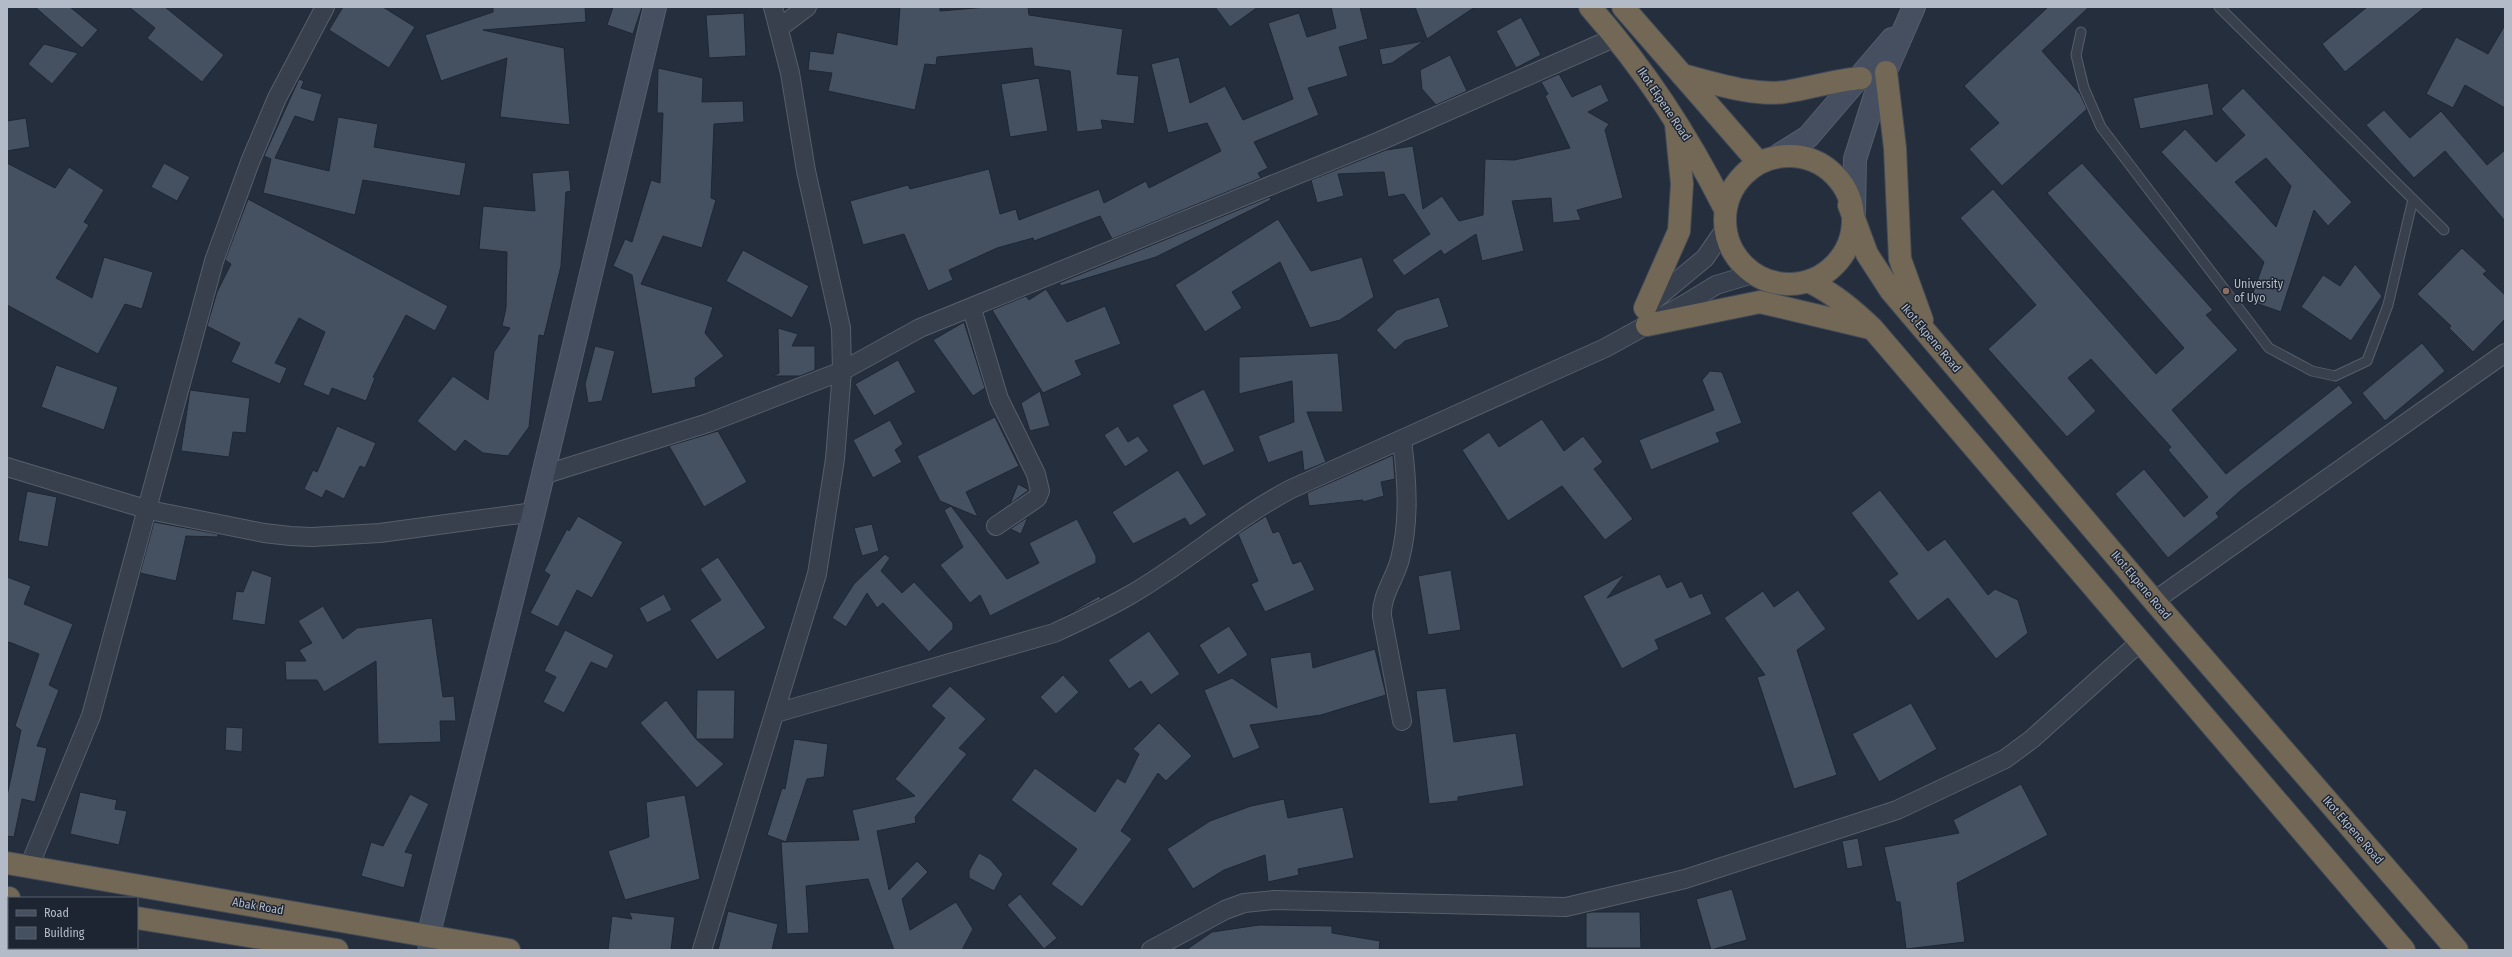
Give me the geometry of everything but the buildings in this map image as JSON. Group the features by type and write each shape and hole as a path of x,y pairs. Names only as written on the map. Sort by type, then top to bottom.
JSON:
{"highway":[{"name":"Ikot Ekpene Road","path":"1590,7 1616,37 1676,119 1696,152 1725,219"},
{"path":"1623,7 1682,75 1768,160"},
{"path":"1886,72 1895,148 1900,259 1926,332"},
{"path":"1682,75 1744,90 1784,92 1836,80 1861,78"},
{"path":"1676,119 1682,184 1679,231 1646,317 1760,302 1872,328"},
{"path":"1794,156 1811,159 1827,168 1840,180 1849,195 1851,209 1848,248 1839,263 1826,274 1810,282 1790,285 1771,282 1753,274 1731,248 1725,219 1732,190 1743,174 1768,160 1794,156"},
{"name":"Ikot Ekpene Road","path":"1851,209 1867,254 1891,291 2154,601 2457,950"},
{"path":"1810,282 1830,292 1872,328 2404,950"},
{"name":"Abak Road","path":"7,863 384,927 429,944 509,950"},
{"path":"138,918 337,950"}],"street":[{"path":"29,867 91,716 149,510 214,261 250,162 277,98 325,7"},
{"path":"429,944 655,7"},
{"path":"702,950 776,713 817,574 835,459 842,371 841,328 806,171 790,73 773,7"},
{"path":"778,28 807,7"},
{"path":"1851,209 1855,159 1875,96 1912,12"},
{"path":"1768,160 1808,136 1861,78 1912,12"},
{"path":"543,475 708,423 842,371 920,328 972,309 1380,142 1616,37"},
{"path":"776,713 1060,630 1131,595 1260,506 1605,348 1646,317 1705,258 1725,219"},
{"path":"1646,317 1716,285 1753,274"},
{"path":"972,309 999,399 1036,474 1040,491 1037,498 996,526"},
{"path":"2154,601 2505,353"},
{"path":"1402,440 1408,487 1404,529 1400,559 1381,603 1382,616 1402,721"},
{"path":"7,467 149,510 264,533 312,537 380,533 534,512"},
{"path":"1150,950 1225,910 1244,903 1274,900 1566,907 1685,878 1897,810 2005,760 2032,739 2140,642"}],"lane":[{"path":"2219,7 2444,230"},
{"path":"2082,32 2076,55 2084,88 2101,127 2269,348 2312,371 2335,376 2367,361 2388,305 2413,199"}],"place":[{"name":"University of Uyo","path":"2226,291"}]}
